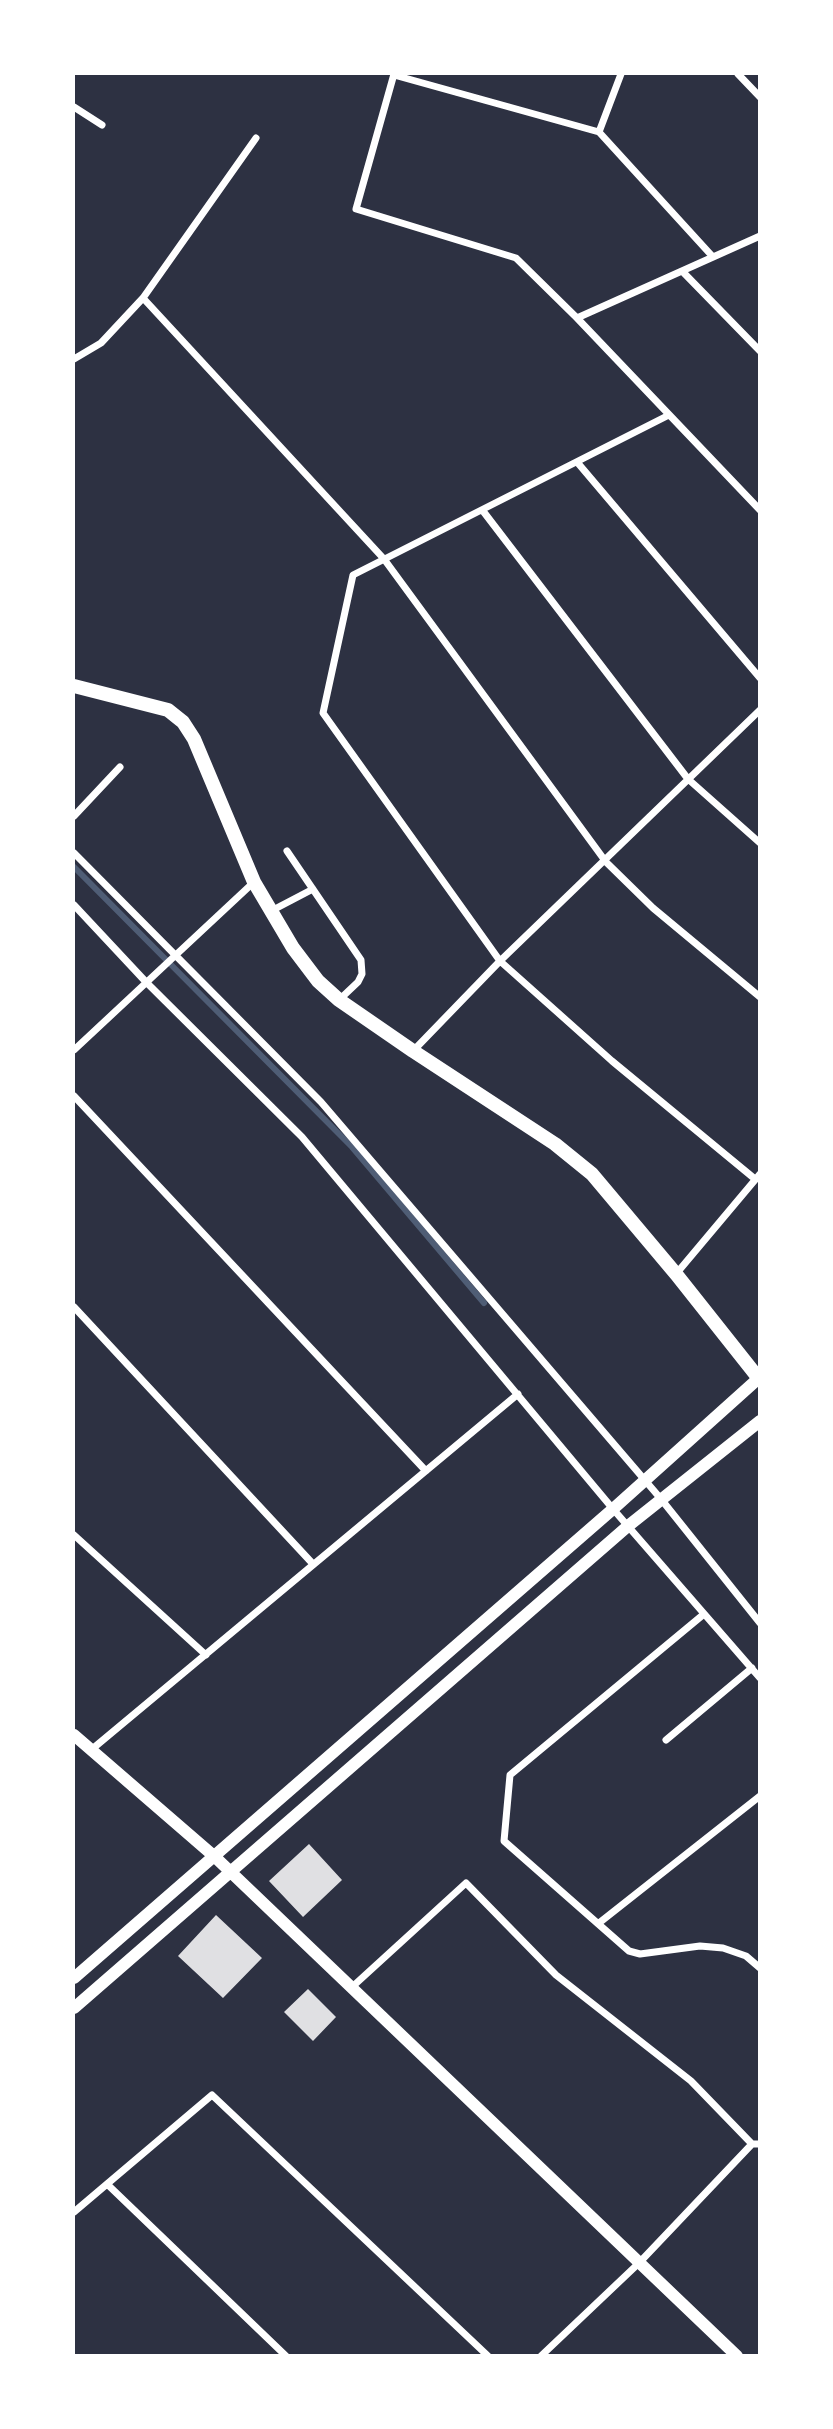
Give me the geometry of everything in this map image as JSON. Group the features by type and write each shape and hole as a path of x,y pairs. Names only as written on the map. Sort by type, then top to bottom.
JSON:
{"main road":[{"path":"74,686 168,710 183,722 194,738 254,882 310,970 339,1000 526,1124 583,1166 676,1274 759,1378"}],"street":[{"path":"713,257 599,131 394,74 356,209 516,258 577,317 667,416 760,509"},
{"path":"599,131 621,74"},
{"path":"738,74 760,97"},
{"path":"74,107 102,125"},
{"path":"74,359 101,343 143,298 256,138"},
{"path":"577,317 760,236"},
{"path":"682,271 760,351"},
{"path":"143,298 384,559 606,862 653,908 760,997"},
{"path":"667,416 353,575 323,713 500,961 612,1060 757,1176 676,1274"},
{"path":"577,462 760,678"},
{"path":"482,512 688,779 760,843"},
{"path":"413,1051 500,961 606,862 760,710"},
{"path":"74,816 120,767"},
{"path":"287,851 361,960 362,974 358,982 339,1000"},
{"path":"74,853 321,1102 661,1499 760,1623"},
{"path":"74,1051 254,882"},
{"path":"271,911 313,889"},
{"path":"74,905 146,982 302,1137 613,1509 760,1678"},
{"path":"74,1096 426,1471"},
{"path":"74,1307 313,1564"},
{"path":"74,1978 613,1509 759,1378"},
{"path":"91,1751 517,1394"},
{"path":"74,2008 628,1526 760,1421"},
{"path":"74,1535 206,1655"},
{"path":"704,1614 510,1774 504,1841 629,1951 640,1954 700,1946 723,1948 746,1956 760,1968"},
{"path":"666,1740 752,1668"},
{"path":"74,1735 215,1857 737,2356"},
{"path":"599,1923 760,1796"},
{"path":"351,1988 466,1883 556,1975 691,2081 756,2144 639,2263 541,2356"},
{"path":"74,2211 212,2095 488,2356"},
{"path":"107,2184 286,2356"}],"building":[{"path":"309,1844 342,1880 303,1917 269,1881"},
{"path":"216,1915 262,1958 223,1998 178,1956"},
{"path":"308,1989 336,2017 313,2041 284,2012"}],"waterway":[{"path":"74,867 352,1147 484,1303"}]}
